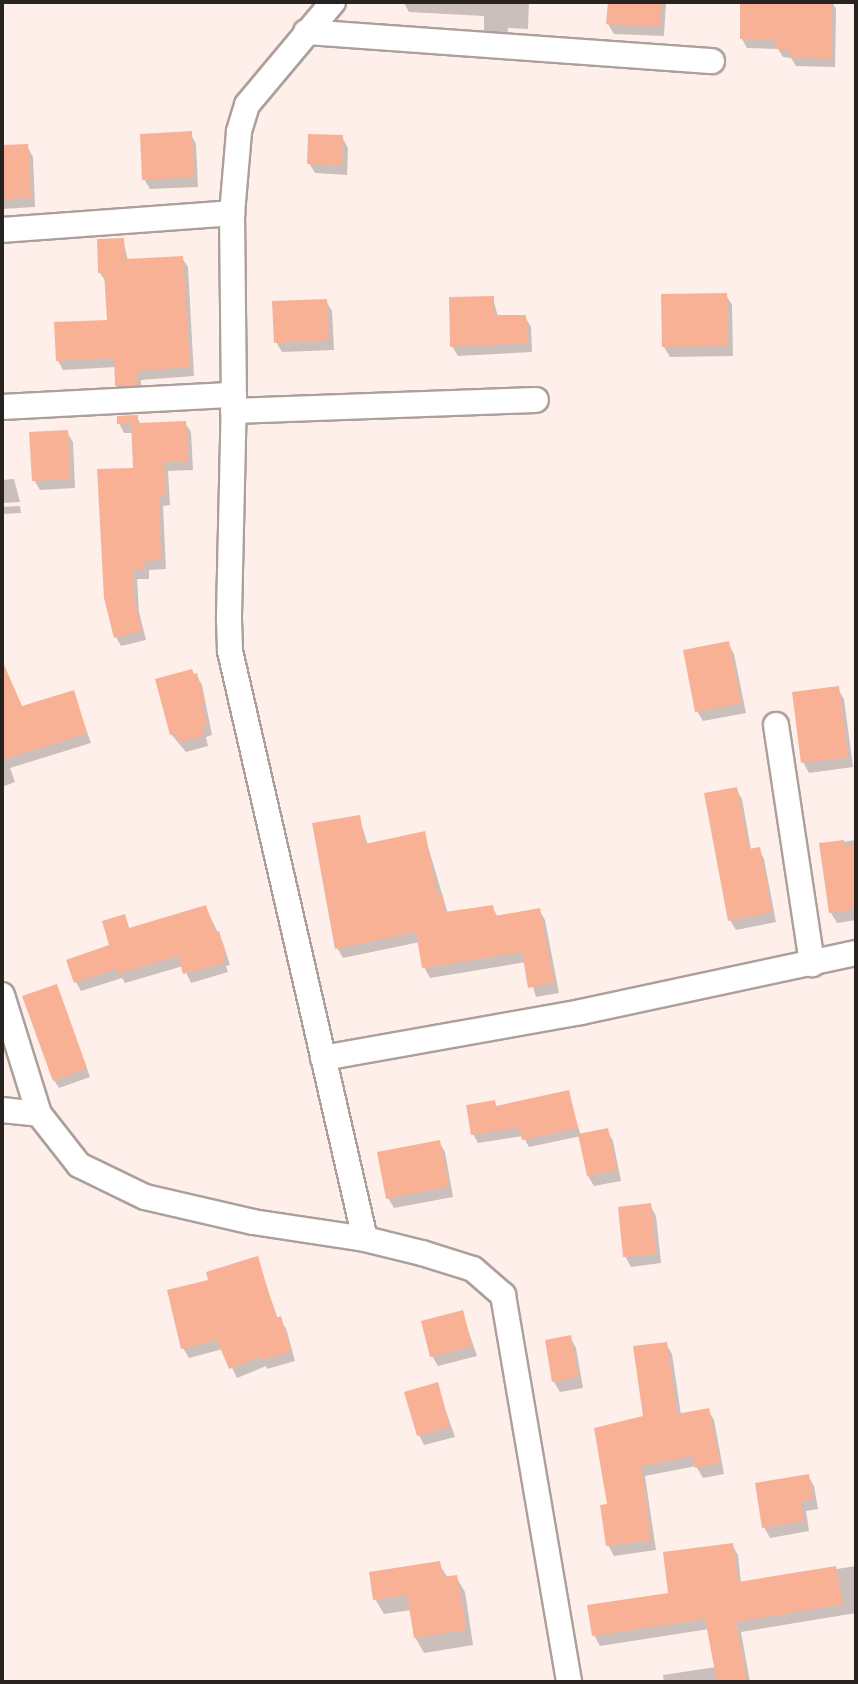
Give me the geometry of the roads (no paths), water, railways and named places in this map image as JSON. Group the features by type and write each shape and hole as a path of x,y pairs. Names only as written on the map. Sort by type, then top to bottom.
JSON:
{"street":[{"path":"333,2 247,105 239,132 232,213 234,403 230,651 365,1239"},
{"path":"306,32 712,61"},
{"path":"2,230 232,213"},
{"path":"2,407 536,400"},
{"path":"776,725 812,964"},
{"path":"323,1058 581,1012 856,953"},
{"path":"2,995 39,1114 79,1165 145,1197 253,1222 365,1239 473,1269 503,1295 569,1682"},
{"path":"2,1110 39,1114"}]}
